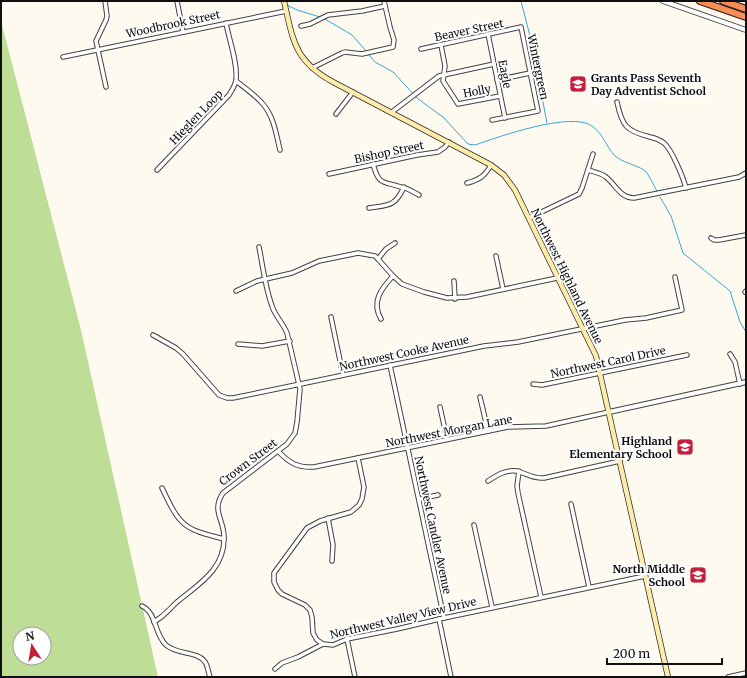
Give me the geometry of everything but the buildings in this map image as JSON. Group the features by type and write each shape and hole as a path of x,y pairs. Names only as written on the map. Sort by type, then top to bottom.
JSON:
{"highway":[{"path":"700,1 746,17"},
{"path":"723,1 746,9"}],"main road":[{"name":"Northwest Highland Avenue","path":"284,1 296,48 312,68 324,77 491,165 504,175 510,182 596,356 668,677"}],"street":[{"path":"105,1 107,16 97,38 97,49 106,87"},
{"path":"177,1 183,32"},
{"path":"312,68 345,52 362,54 393,47 394,40 384,1"},
{"path":"663,1 746,30"},
{"path":"300,26 310,24 328,15 362,11 385,6"},
{"name":"Woodbrook Street","path":"63,57 286,12"},
{"path":"226,23 235,64 236,81 259,100 267,110 274,126 280,150"},
{"name":"Beaver Street","path":"421,49 521,28"},
{"name":"Wintergreen","path":"505,118 538,111 521,28"},
{"name":"Eagle","path":"488,34 505,118"},
{"path":"441,45 445,66 444,74"},
{"path":"392,112 444,74 494,64"},
{"path":"497,80 530,73"},
{"name":"Holly","path":"444,74 444,83 458,104 500,96"},
{"name":"Hieglen Loop","path":"157,170 229,95 234,88 236,81"},
{"path":"336,114 354,92"},
{"path":"617,102 622,122 628,129 637,134 660,141 667,146 682,176 686,188"},
{"path":"492,120 505,118"},
{"name":"Bishop Street","path":"329,174 438,152 449,142"},
{"path":"529,218 579,194 593,154"},
{"path":"373,164 376,175 381,181 404,187 419,195"},
{"path":"467,183 481,178 491,165"},
{"path":"588,170 603,175 622,194 630,198 645,197 740,177 746,173"},
{"path":"369,208 393,203 399,198 404,187"},
{"path":"711,238 718,240 746,235"},
{"path":"378,259 386,249 395,243"},
{"name":"Crown Street","path":"154,622 164,616 173,606 212,573 219,563 222,556 224,540 223,530 217,509 220,496 233,484 287,444 295,433 300,385 290,341 285,327 272,305 259,247"},
{"path":"236,291 265,279 292,273 319,261 349,254 364,253 375,256 402,284 438,296 455,299 557,278"},
{"path":"496,256 503,289"},
{"path":"381,319 377,307 378,297 382,288 393,276"},
{"name":"Northwest Cooke Avenue","path":"153,335 183,354 216,392 223,397 233,398 484,346 518,342 582,328 625,320 646,318 682,310 675,277"},
{"path":"454,281 455,299"},
{"path":"331,317 343,375"},
{"path":"238,344 262,346 290,341"},
{"path":"730,354 735,362 740,384"},
{"name":"Northwest Carol Drive","path":"533,384 542,385 687,355"},
{"name":"Northwest Candler Avenue","path":"390,365 444,618"},
{"name":"Northwest Morgan Lane","path":"278,451 291,463 303,468 314,467 513,426 546,426 746,382"},
{"path":"480,397 488,431"},
{"path":"440,407 447,439"},
{"name":"Northwest Valley View Drive","path":"358,458 364,487 362,500 351,512 328,518 307,528 277,568 273,578 278,590 308,608 312,617 313,633 317,640 323,644 333,645 347,639 492,607 645,576"},
{"path":"488,481 503,472 519,471 533,477 544,478 620,461"},
{"path":"519,471 517,486 518,493 541,597"},
{"path":"162,488 175,514 181,522 197,532 224,540"},
{"path":"419,499 438,495"},
{"path":"571,504 589,587"},
{"path":"328,518 333,544 332,561"},
{"path":"474,525 492,607"},
{"path":"142,606 151,614 160,638 165,644 175,651 201,658 206,664 210,677"},
{"path":"439,619 451,677"},
{"path":"347,639 355,677"},
{"path":"275,670 282,664 323,644"},
{"path":"728,677 746,673"}],"green space":[{"path":"1,21 81,330 158,677 1,677"}],"waterway":[{"path":"279,1 283,3"},
{"path":"521,1 531,40 547,123"},
{"path":"287,5 297,10 320,17"},
{"path":"325,19 352,35 367,52"},
{"path":"369,55 375,62 393,72 418,99 443,117 468,144 475,145 552,123 582,122 596,129 614,155 624,162 644,170 657,191"},
{"path":"660,197 671,216 683,253 730,291 740,322 746,332"}],"place":[{"name":"Grants Pass Seventh Day Adventist School","path":"578,84"},
{"name":"Highland Elementary School","path":"685,447"},
{"name":"North Middle School","path":"698,575"}]}
